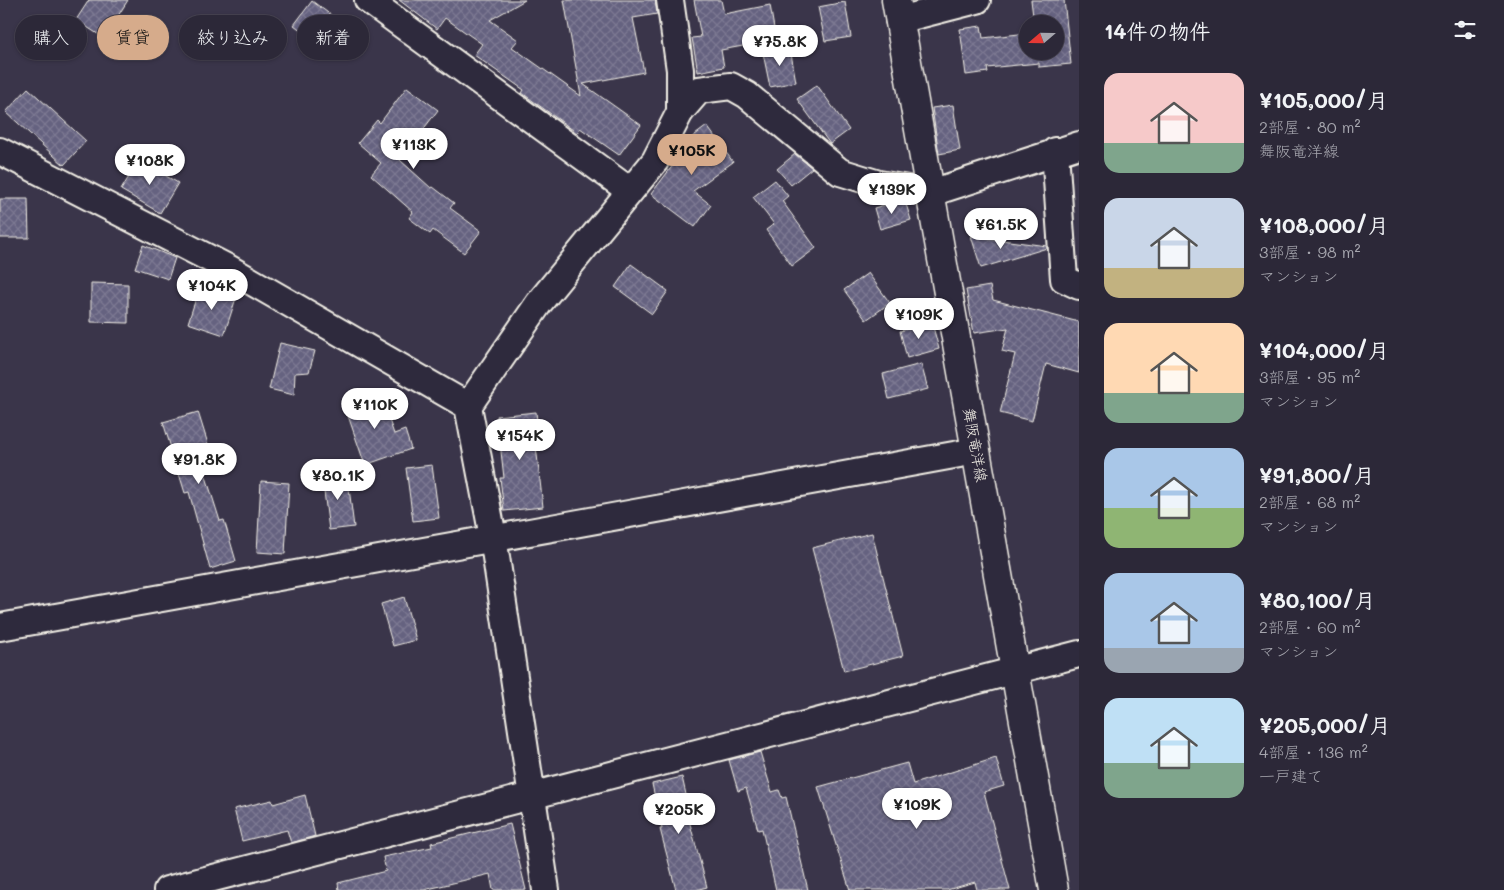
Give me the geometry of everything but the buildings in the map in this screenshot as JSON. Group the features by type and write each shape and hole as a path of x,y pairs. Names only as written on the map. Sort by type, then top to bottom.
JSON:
{"main road":[{"name":"舞阪竜洋線","path":"898,10 1054,890"}],"street":[{"path":"368,0 630,191"},
{"path":"670,0 680,70 680,112"},
{"path":"898,10 977,0"},
{"path":"546,890 493,537 468,406 539,303 655,161 680,112 698,90 731,86 747,95 840,172 879,184 931,193 1067,148 1064,279 1079,286"},
{"path":"0,151 228,268 468,406"},
{"path":"0,627 976,451"},
{"path":"167,890 1079,654"}]}
